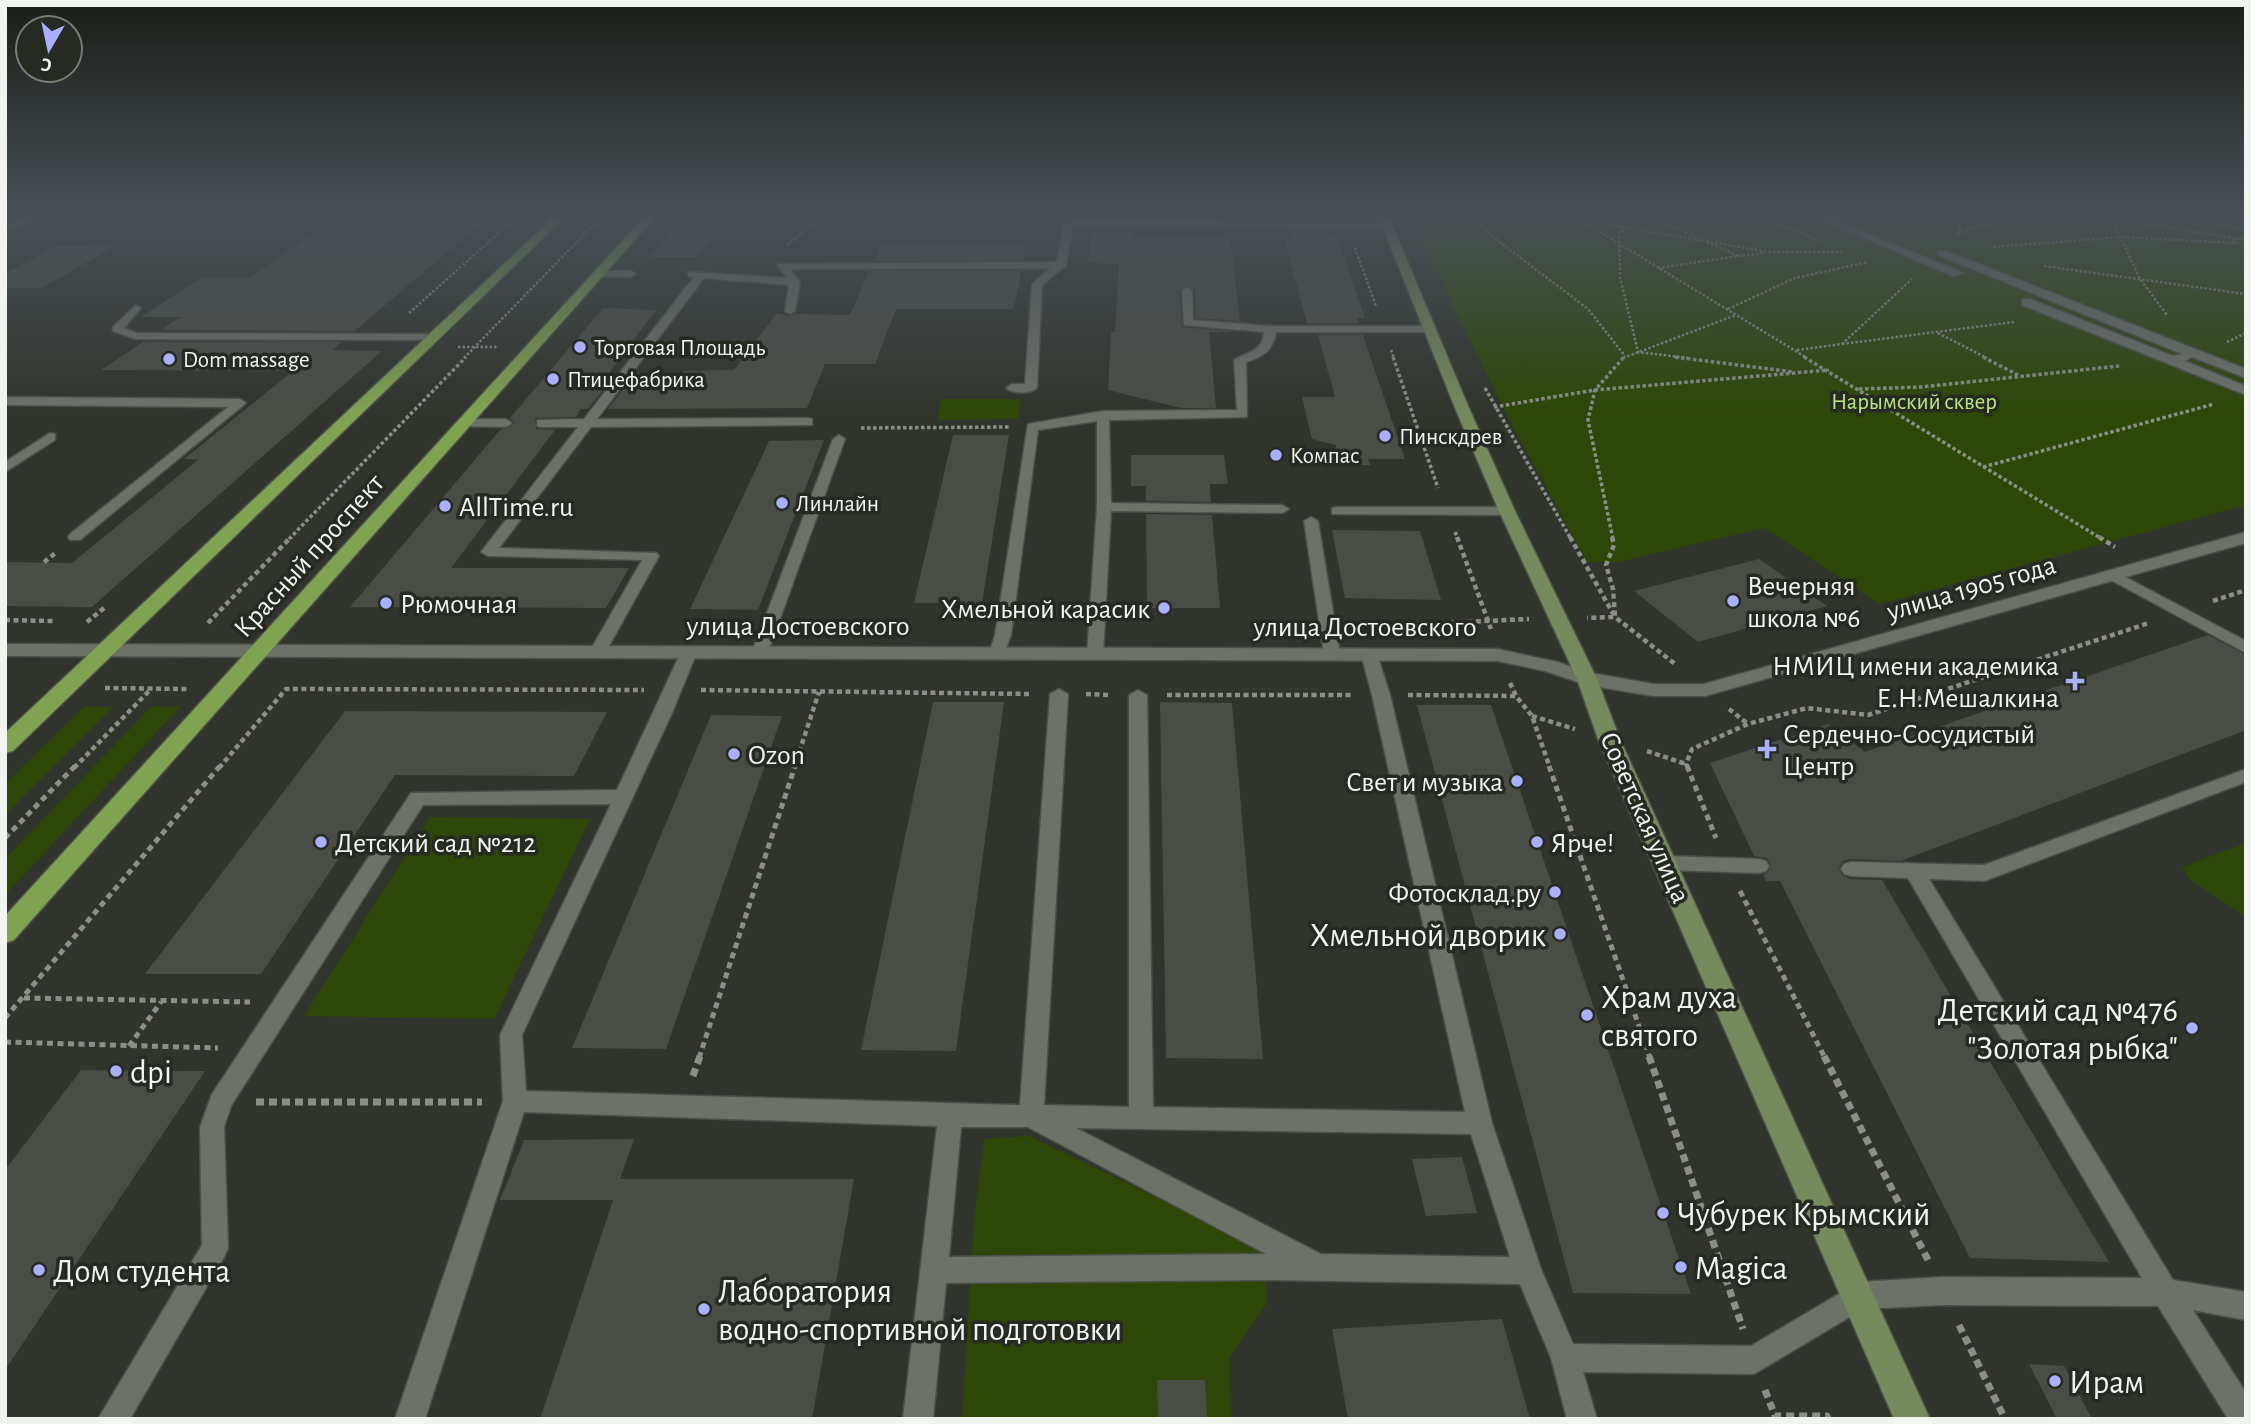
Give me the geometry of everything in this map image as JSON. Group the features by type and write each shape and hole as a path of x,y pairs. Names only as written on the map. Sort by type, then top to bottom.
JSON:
{"main road":[{"path":"5,746 491,281"},
{"name":"Красный проспект","path":"5,933 592,281"}],"street":[{"name":"Советская улица","path":"1410,281 1507,511 1587,679 1609,739 1667,863 1912,1419"},
{"path":"1977,281 2246,391"},
{"path":"2015,281 2246,374"},
{"path":"2063,317 2089,311"},
{"path":"2172,361 2198,354"},
{"name":"улица 1905 года","path":"1587,679 1653,690 1705,690 2246,537"},
{"name":"улица Достоевского","path":"5,650 1498,655 1550,666 1587,679"}],"lane":[{"path":"598,651 652,556 488,552 691,281"},
{"path":"788,281 795,282 790,311"},
{"path":"1012,388 1031,388 1037,284 1040,281"},
{"path":"1187,290 1188,323 1270,329 1430,329"},
{"path":"136,309 117,329 135,336 427,342"},
{"path":"998,653 1003,635 1032,427 1065,419 1103,415 1243,414 1240,360 1264,350 1271,340 1270,329"},
{"path":"5,401 240,403 75,537"},
{"path":"1095,654 1104,507 1103,415"},
{"path":"541,423 808,422"},
{"path":"465,423 506,423"},
{"path":"5,468 50,437"},
{"path":"760,652 839,439"},
{"path":"1104,507 1282,509"},
{"path":"1338,511 1507,511"},
{"path":"1311,521 1332,653"},
{"path":"2114,576 2246,648"},
{"path":"410,1419 515,1101 511,1035 674,690 689,652"},
{"path":"1369,654 1381,695 1480,1123 1528,1272 1565,1358 1582,1419"},
{"path":"1031,1116 1059,694"},
{"path":"1138,695 1142,1118"},
{"path":"1851,869 1985,873 2246,775"},
{"path":"113,1419 215,1248 212,1127 220,1102 418,798 622,797"},
{"path":"1667,863 1759,866"},
{"path":"1913,870 2165,1292 2245,1419"},
{"path":"515,1101 950,1116 1480,1123"},
{"path":"918,1419 950,1116"},
{"path":"1031,1116 1320,1269"},
{"path":"934,1270 1320,1269 1528,1272"},
{"path":"1565,1358 1754,1360 1859,1296 1943,1291 2165,1292 2246,1306"}],"path":[{"path":"208,622 539,281"},
{"path":"1367,281 1446,510 1488,620 1498,655 1516,696 1532,716 1774,1417 1827,1416 1828,1419"},
{"path":"1552,281 1588,309 1625,356"},
{"path":"1622,281 1638,352"},
{"path":"1680,281 1830,370 2118,549 2104,552"},
{"path":"1727,310 1788,281"},
{"path":"1842,344 1909,281"},
{"path":"2142,281 2198,354"},
{"path":"2157,281 2246,294"},
{"path":"1615,617 1613,589 1606,565 1614,545 1588,420 1595,390 1625,356 1736,315"},
{"path":"1796,350 2063,317"},
{"path":"1938,333 2021,376"},
{"path":"427,342 475,347 533,348"},
{"path":"1638,352 1804,373"},
{"path":"1858,389 1921,387 2172,361"},
{"path":"1494,407 1595,390 1830,370"},
{"path":"1483,383 1494,407 1615,617 1680,667"},
{"path":"1983,467 2220,403"},
{"path":"808,422 838,429 1032,427"},
{"path":"2005,1419 1727,865 1686,764 1692,749 1748,724 1807,708 1868,715 2246,590"},
{"path":"5,620 61,621"},
{"path":"75,622 89,622"},
{"path":"104,688 195,689"},
{"path":"5,838 151,689"},
{"path":"5,1018 286,689 1516,696"},
{"path":"683,1106 819,692"},
{"path":"1532,716 1550,722"},
{"path":"1658,755 1686,764"},
{"path":"23,998 285,1002"},
{"path":"130,1045 161,1001"},
{"path":"5,1042 254,1049"},
{"path":"220,1102 515,1101"}],"green space":[{"name":"Нарымский сквер","path":"1441,281 2246,281 2246,505 1880,604 1764,528 1618,562 1587,562 1502,406"},
{"path":"941,399 1020,399 1018,419 937,420"},
{"path":"84,707 113,707 5,815 5,784"},
{"path":"151,707 180,707 5,895 5,859"},
{"path":"430,817 590,819 494,1019 304,1016"},
{"path":"2246,843 2246,917 2189,879 2182,867"},
{"path":"1029,1136 1264,1249 1267,1303 1229,1358 1231,1419 962,1419 974,1221 984,1139"}],"building":[{"path":"5,281 53,281 42,288 5,288"},
{"path":"196,281 413,281 355,331 161,330 181,317 141,317"},
{"path":"864,281 1019,281 1014,309 896,309 875,364 825,364 807,408 608,409 630,380 678,380 684,371 734,370 777,313 789,316 850,315"},
{"path":"1118,281 1235,281 1240,321 1196,318 1195,290 1186,285 1179,290 1182,327 1236,332 1209,332 1216,408 1181,408 1108,390 1111,332 1115,332"},
{"path":"1296,281 1352,281 1365,318 1357,318 1359,323 1307,323"},
{"path":"603,308 656,310 603,381 610,381 588,409 581,409 576,417 535,418 536,429 555,430 451,568 629,568 606,608 350,607 500,430 513,425 514,422 510,418"},
{"path":"1318,335 1363,335 1405,459 1368,459 1370,465 1334,465 1336,445 1312,439 1302,397 1335,397"},
{"path":"143,342 342,342 333,350 382,351 92,607 5,606 5,562 72,563 199,459 184,459 293,371 101,370"},
{"path":"953,435 1009,435 982,603 914,603"},
{"path":"824,440 758,610 690,609 769,441"},
{"path":"1131,455 1224,455 1228,484 1210,484 1211,502 1146,501 1146,486 1131,486"},
{"path":"1146,514 1212,515 1220,608 1147,608"},
{"path":"1332,530 1420,531 1441,600 1345,598"},
{"name":"Вечерняя школа №6","path":"1759,559 1827,606 1698,642 1634,591"},
{"path":"2208,635 2246,655 2246,730 1901,861 1851,859 1843,861 1839,868 1842,875 1850,879 1882,880 2109,1262 1970,1258 1780,881 1766,881 1763,875 1771,865 1767,858 1754,856 1710,763 1828,724 1865,752"},
{"path":"933,702 1004,702 956,1051 861,1050"},
{"path":"1160,702 1232,703 1263,1059 1166,1058"},
{"path":"1417,705 1491,705 1691,1294 1573,1293"},
{"path":"345,711 607,712 574,776 395,775 261,974 145,974"},
{"path":"711,715 782,716 666,1049 572,1048"},
{"name":"Дом студента","path":"81,1070 205,1071 5,1370 5,1170"},
{"name":"Лаборатория водно-спортивной подготовки","path":"634,1139 620,1179 854,1179 812,1419 540,1419 613,1200 500,1200 524,1140"},
{"path":"1462,1157 1477,1213 1426,1216 1412,1159"},
{"path":"1502,1319 1530,1419 1348,1419 1332,1329"},
{"path":"2029,1364 2064,1366 2092,1419 2057,1419"},
{"path":"1157,1380 1205,1380 1207,1419 1158,1419"}],"place":[{"name":"Торговая Площадь","path":"580,347"},
{"name":"Dom massage","path":"169,359"},
{"name":"Птицефабрика","path":"553,379"},
{"name":"Пинскдрев","path":"1385,436"},
{"name":"Компас","path":"1276,455"},
{"name":"Линлайн","path":"782,503"},
{"name":"AllTime.ru","path":"445,506"},
{"name":"Вечерняя школа №6","path":"1733,601"},
{"name":"Рюмочная","path":"386,603"},
{"name":"Хмельной карасик","path":"1164,608"},
{"name":"НМИЦ имени академика Е.Н.Мешалкина","path":"2075,681"},
{"name":"Сердечно-Сосудистый Центр","path":"1767,749"},
{"name":"Ozon","path":"734,754"},
{"name":"Свет и музыка","path":"1517,781"},
{"name":"Детский сад №212","path":"321,842"},
{"name":"Ярче!","path":"1537,842"},
{"name":"Фотосклад.ру","path":"1555,892"},
{"name":"Хмельной дворик","path":"1560,934"},
{"name":"Храм духа святого","path":"1587,1015"},
{"name":"Детский сад №476 \"Золотая рыбка\"","path":"2192,1028"},
{"name":"dpi","path":"116,1071"},
{"name":"Чубурек Крымский","path":"1663,1213"},
{"name":"Magica","path":"1681,1267"},
{"name":"Дом студента","path":"39,1270"},
{"name":"Лаборатория водно-спортивной подготовки","path":"704,1309"},
{"name":"Ирам","path":"2055,1381"}]}
